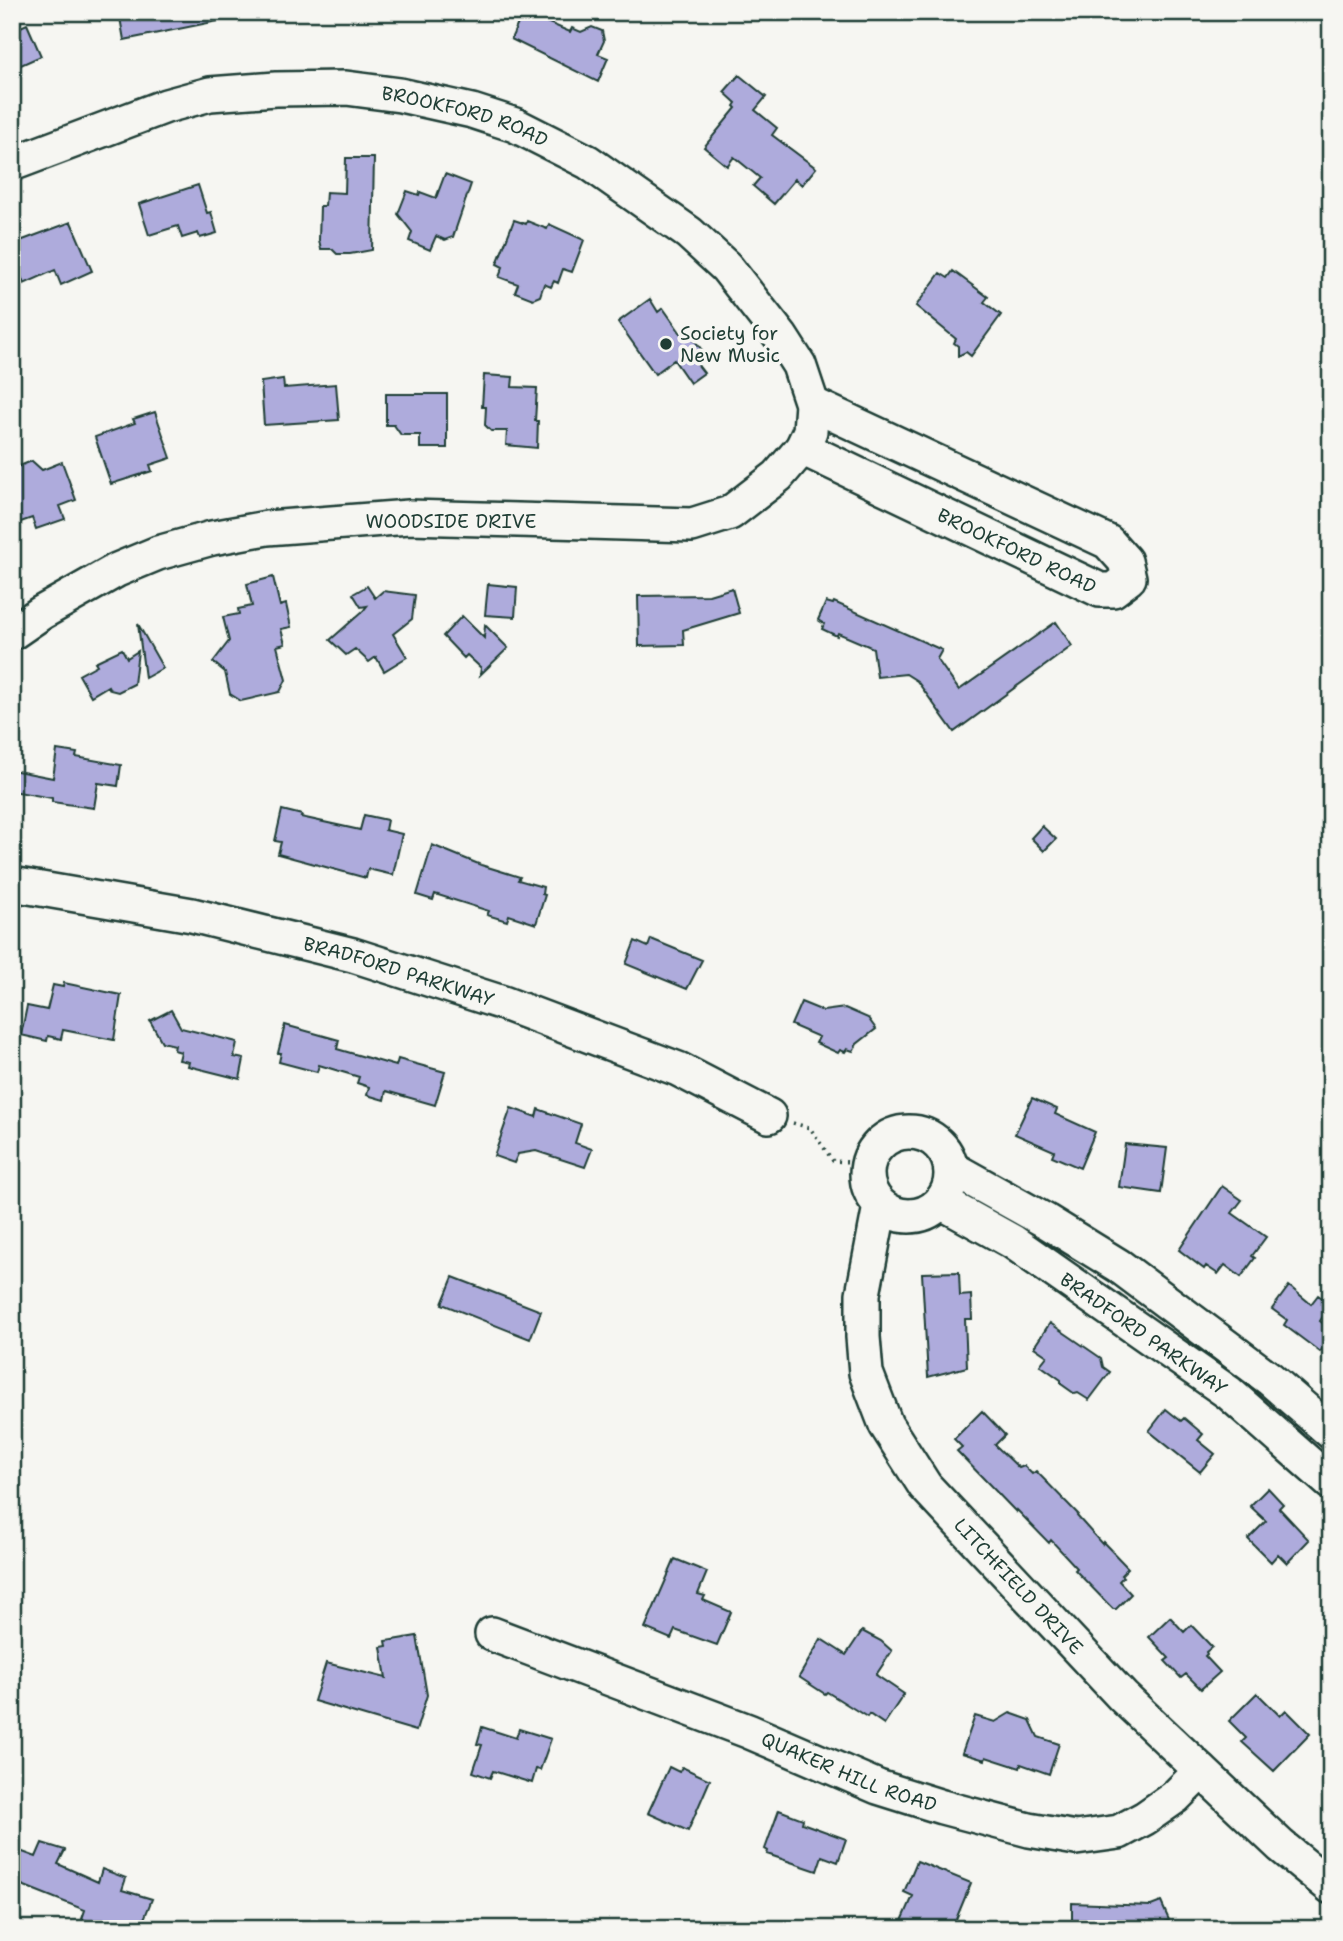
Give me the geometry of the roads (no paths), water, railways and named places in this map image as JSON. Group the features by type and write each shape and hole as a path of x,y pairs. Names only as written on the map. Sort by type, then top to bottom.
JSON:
{"street":[{"name":"BROOKFORD ROAD","path":"12,164 166,106 210,94 346,88 400,95 472,111 515,125 588,162 690,233 726,267 781,337 799,365 812,404 810,431 802,448 1100,590 1114,590 1129,578 1125,561 1108,542 812,404"},
{"name":"WOODSIDE DRIVE","path":"12,633 41,613 117,570 148,557 212,538 267,528 409,517 692,526 730,513 778,476 802,448"},
{"name":"BRADFORD PARKWAY","path":"12,884 192,915 354,955 503,1003 678,1069 769,1115"},
{"name":"BRADFORD PARKWAY","path":"880,1206 868,1186 868,1163 872,1153 889,1137 911,1132 933,1139 947,1157 951,1168 1119,1266 1270,1379 1331,1432"},
{"path":"880,1206 905,1217 931,1211 942,1202 951,1180 951,1168"},
{"name":"BRADFORD PARKWAY","path":"942,1202 1013,1242 1229,1393 1331,1483"},
{"name":"LITCHFIELD DRIVE","path":"880,1206 863,1294 866,1373 887,1425 925,1486 1123,1697 1281,1846 1331,1887"},
{"name":"QUAKER HILL ROAD","path":"492,1633 748,1731 878,1787 942,1807 1076,1839 1119,1832 1145,1818 1175,1797 1201,1771"}],"place":[{"name":"Society for New Music","path":"666,344"}]}
